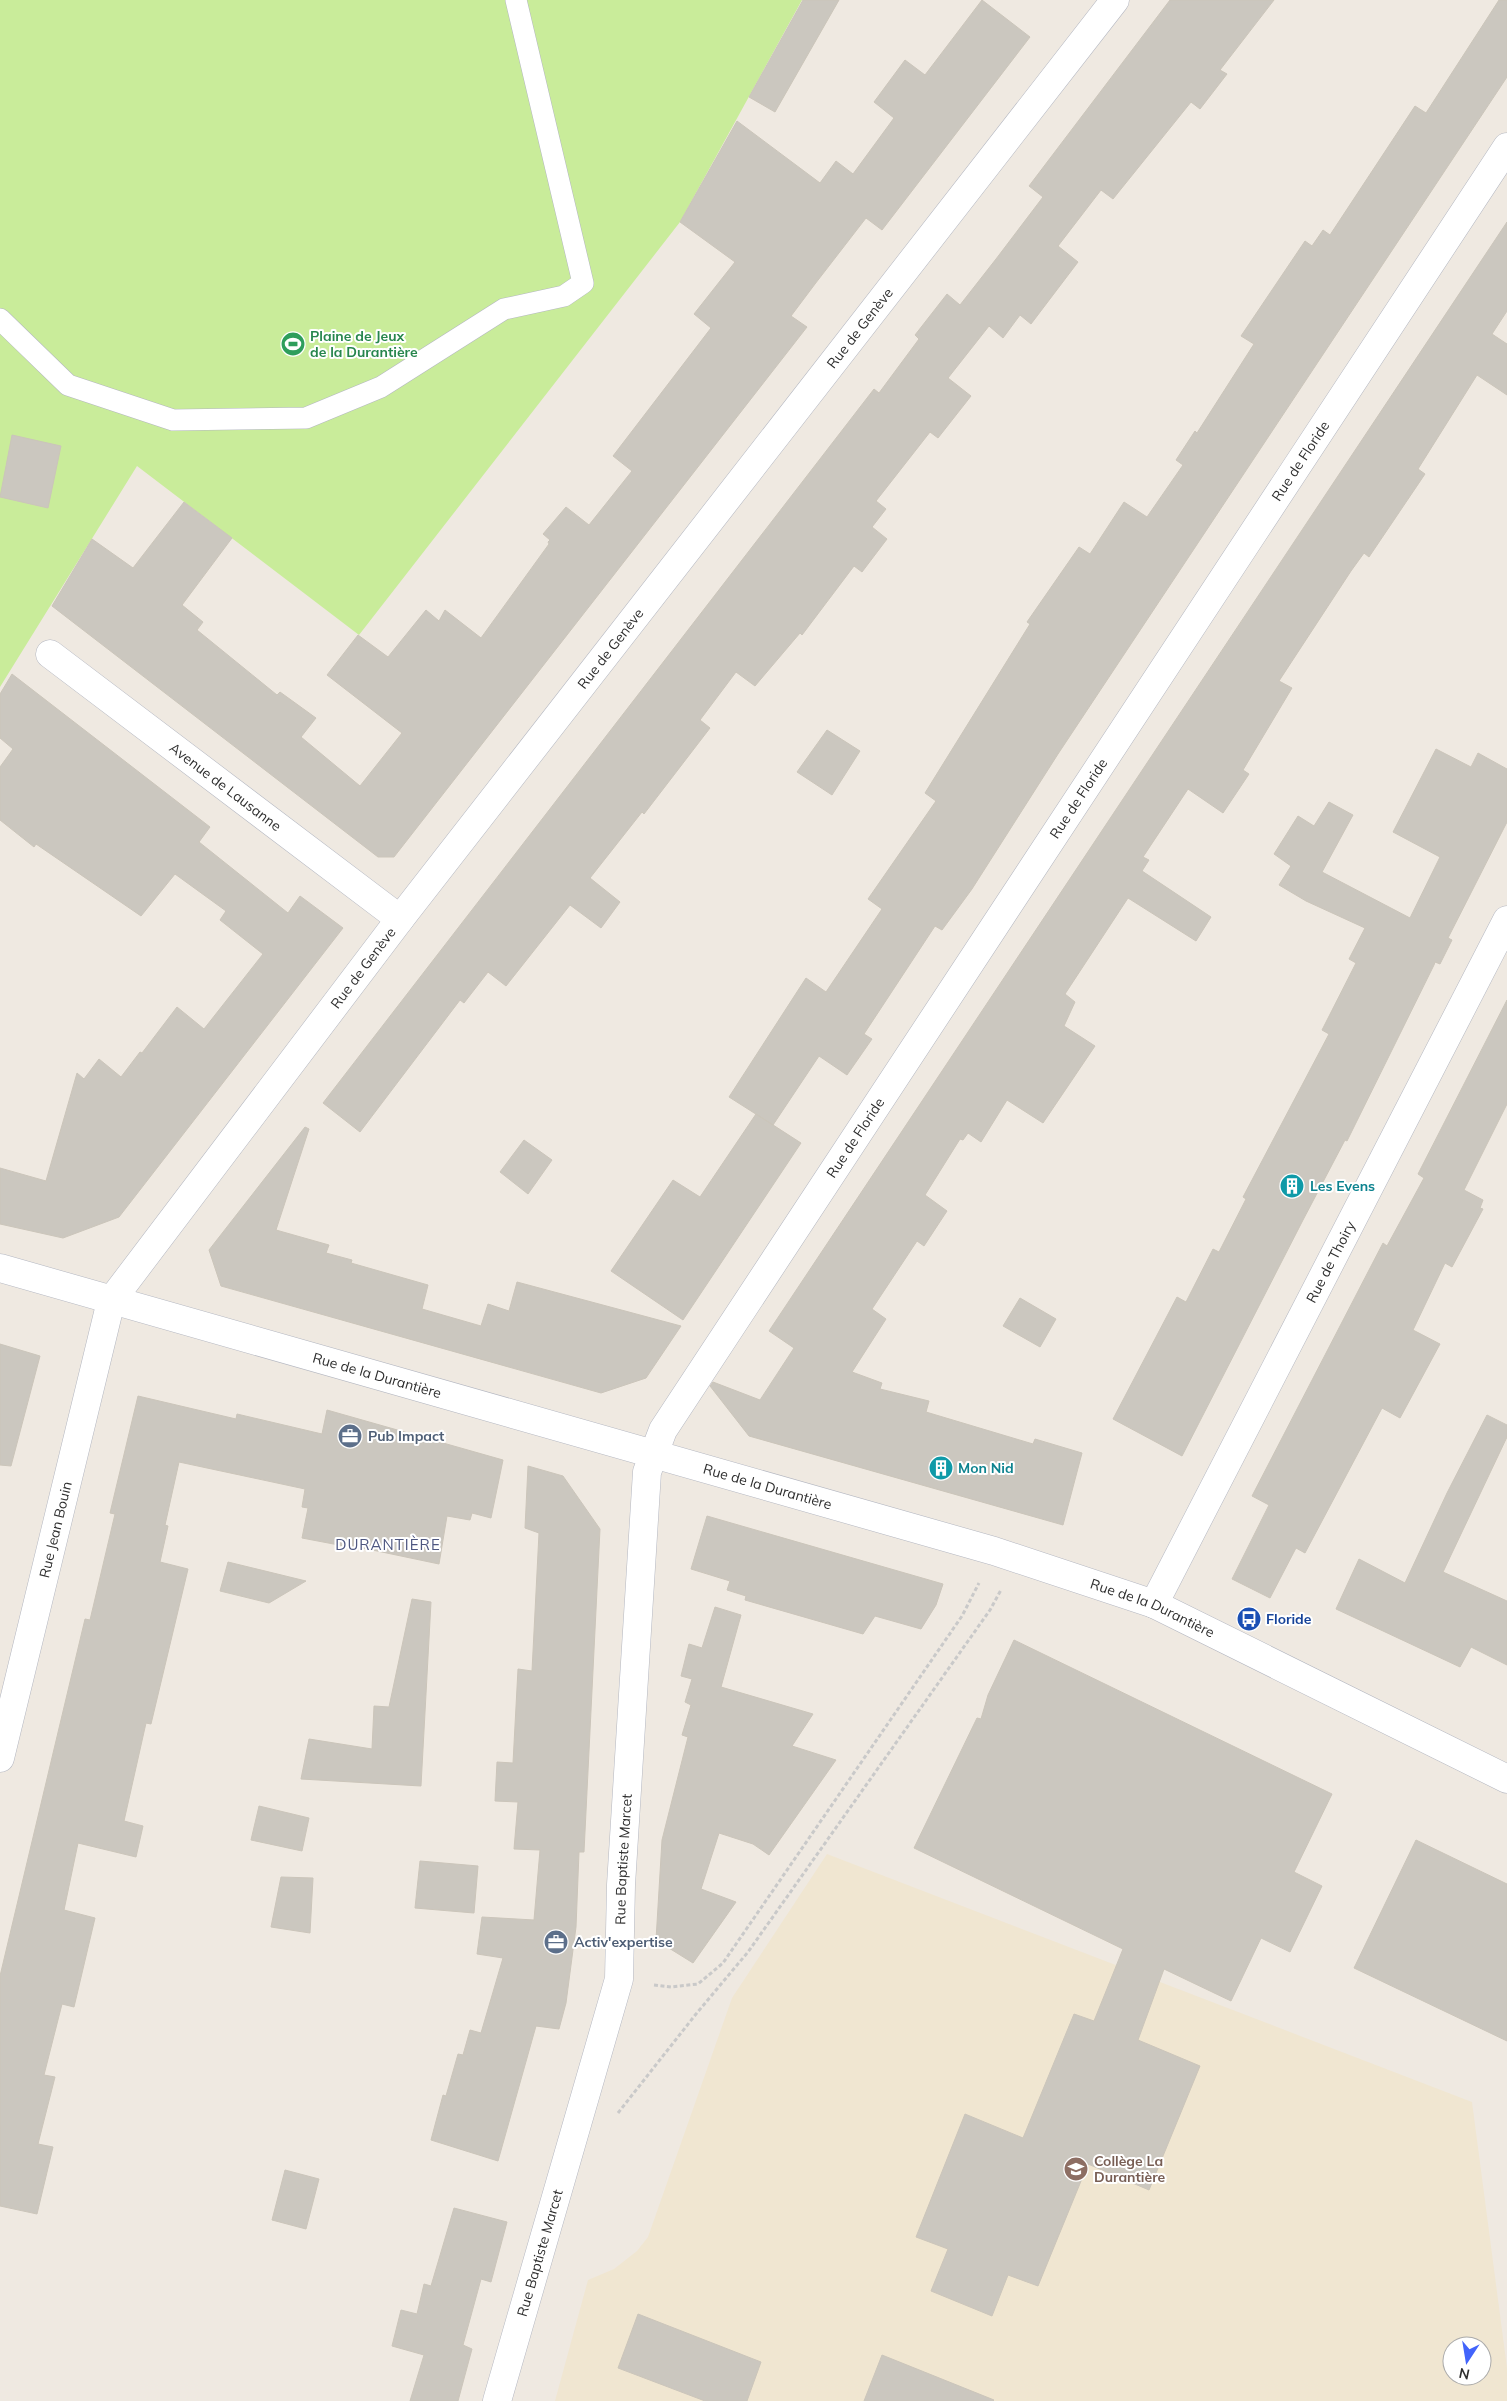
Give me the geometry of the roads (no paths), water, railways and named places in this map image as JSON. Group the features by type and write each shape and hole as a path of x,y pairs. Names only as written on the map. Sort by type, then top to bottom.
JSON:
{"street":[{"name":"Rue de Genève","path":"111,1301 400,920 1116,0"},
{"name":"Rue de Floride","path":"653,1454 663,1430 1507,147"},
{"name":"Avenue de Lausanne","path":"50,654 400,920"},
{"name":"Rue de Thoiry","path":"1154,1604 1507,920"},
{"name":"Rue de la Durantière","path":"0,1268 1006,1555 1154,1604 1507,1779"},
{"name":"Rue Jean Bouin","path":"0,1758 111,1301"},
{"name":"Rue Baptiste Marcet","path":"497,2401 619,1979 621,1885 645,1496 647,1472 653,1454"}],"lane":[{"path":"0,319 68,384 173,420 306,418 381,387 504,309 564,296 583,283 516,0"}],"place":[{"name":"Plaine de Jeux de la Durantière","path":"293,344"},
{"name":"Les Evens","path":"1292,1186"},
{"name":"Pub Impact","path":"350,1436"},
{"name":"Mon Nid","path":"941,1468"},
{"name":"Floride","path":"1249,1619"},
{"name":"Activ'expertise","path":"556,1942"},
{"name":"Collège La Durantière","path":"1076,2169"}],"district":[{"name":"DURANTIÈRE","path":"388,1544"}]}
